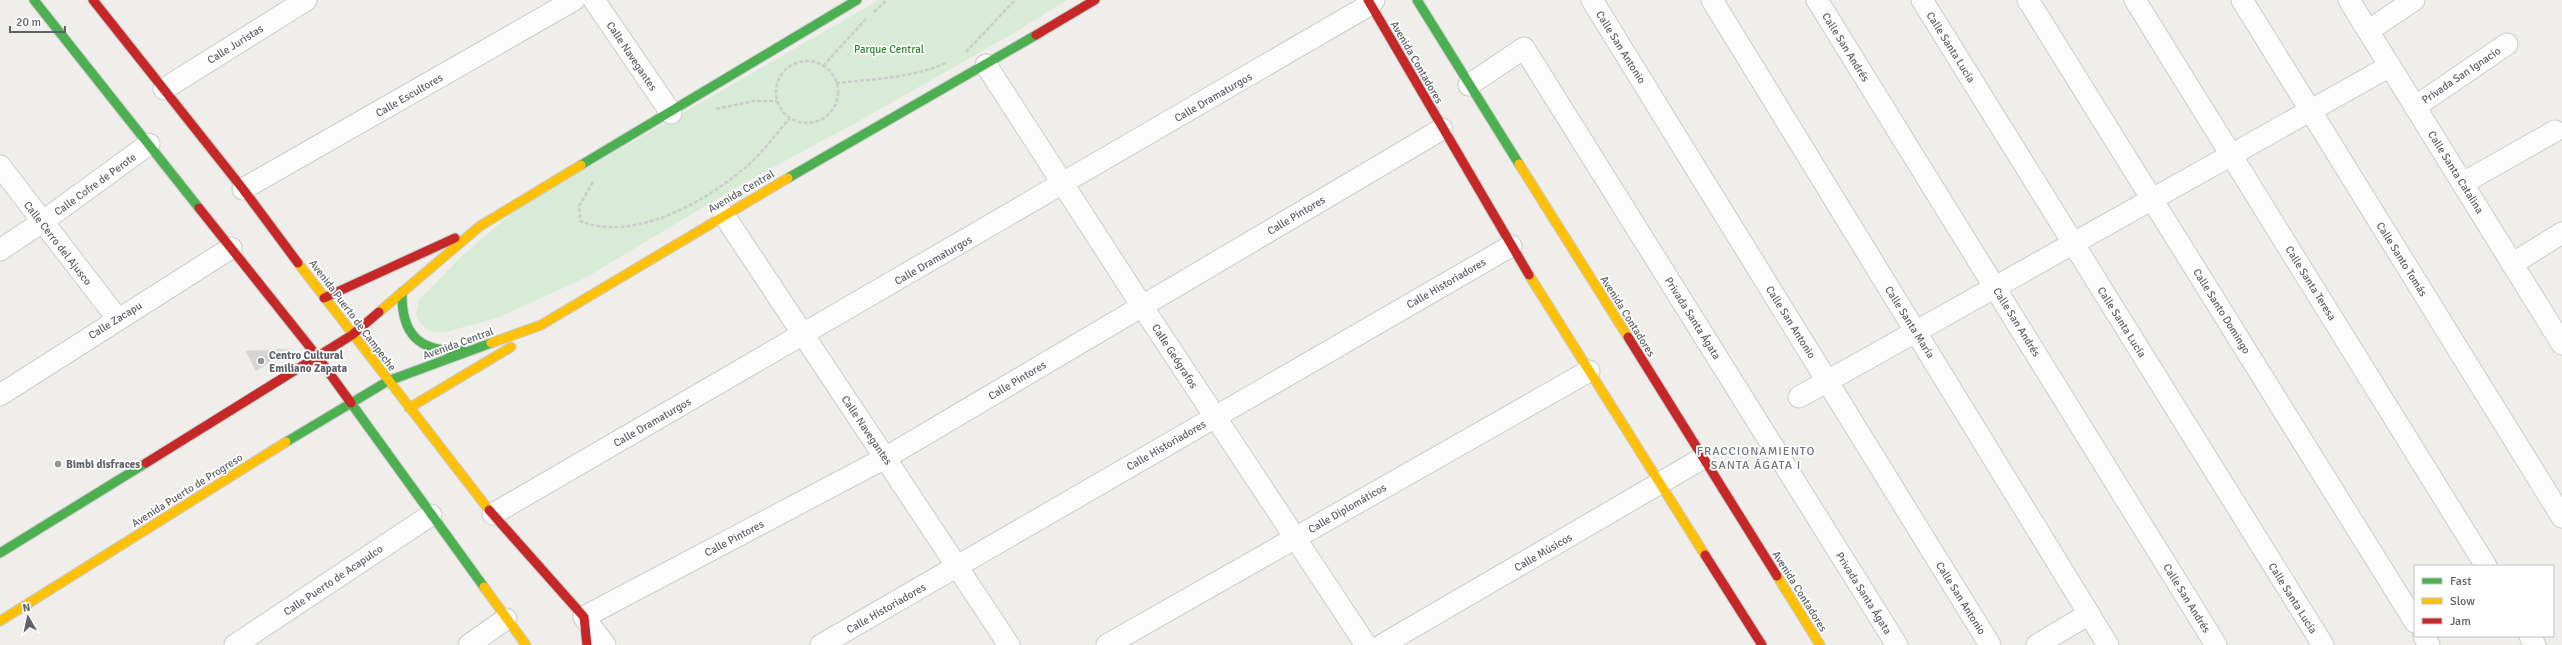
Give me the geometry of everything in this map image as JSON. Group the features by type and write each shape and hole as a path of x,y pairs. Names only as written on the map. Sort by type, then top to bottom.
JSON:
{"main road":[{"path":"34,0 317,356 526,645"},
{"name":"Avenida Puerto de Campeche","path":"93,0 243,189 352,335 493,514 584,617"},
{"path":"324,298 480,226 671,113 857,0"},
{"name":"Avenida Central","path":"388,381 540,325 724,215 986,65 1095,0"},
{"name":"Avenida Contadores","path":"1417,0 1820,645"},
{"name":"Avenida Contadores","path":"1371,1 1442,129 1511,246 1762,645"},
{"path":"0,553 352,335 480,226"},
{"path":"402,292 401,308 404,323 412,336 424,346 447,352 483,347"},
{"path":"409,408 522,340 540,325"},
{"name":"Avenida Puerto de Progreso","path":"0,621 350,402 388,381"},
{"path":"584,617 587,645"}],"street":[{"name":"Calle Juristas","path":"164,89 306,0"},
{"name":"Calle Escultores","path":"243,189 574,0"},
{"name":"Calle Navegantes","path":"594,0 671,113"},
{"name":"Calle San Antonio","path":"1592,0 1990,645"},
{"name":"Calle Santa María","path":"1712,0 2108,645"},
{"name":"Calle San Andrés","path":"1817,0 2216,645"},
{"name":"Calle Santa Lucía","path":"1922,0 2323,645"},
{"name":"Calle Santo Domingo","path":"2028,0 2414,620"},
{"name":"Calle Santa Teresa","path":"2135,0 2485,565"},
{"name":"Calle Santo Tomás","path":"2242,0 2562,517"},
{"name":"Calle Santa Catalina","path":"2349,0 2512,264 2562,342"},
{"path":"2368,31 2414,0"},
{"name":"Calle Dramaturgos","path":"493,514 1063,184 1371,1"},
{"name":"Privada San Ignacio","path":"2415,106 2507,44"},
{"name":"Privada Santa Ágata","path":"1469,85 1524,48 1897,645"},
{"name":"Calle Geógrafos","path":"986,65 1142,306 1366,645"},
{"path":"1799,396 2390,66"},
{"name":"Calle Pintores","path":"584,617 885,458 1442,129"},
{"path":"2462,183 2555,131"},
{"name":"Calle Cofre de Perote","path":"0,250 42,222 149,144"},
{"name":"Calle Cerro del Ajusco","path":"0,166 117,318"},
{"name":"Calle Navegantes","path":"724,215 1009,645"},
{"path":"2512,264 2562,233"},
{"name":"Calle Historiadores","path":"821,645 1511,246"},
{"name":"Calle Zacapu","path":"0,394 117,318 231,248"},
{"name":"Calle Diplomáticos","path":"1106,645 1589,371"},
{"name":"Calle Músicos","path":"1382,645 1703,458"},
{"name":"Calle Puerto de Acapulco","path":"235,645 431,514"},
{"path":"2037,645 2089,614"},
{"path":"584,617 605,645"},
{"path":"469,645 506,619"}],"path":[{"path":"823,66 868,17 887,0"},
{"path":"962,55 1015,0"},
{"path":"836,83 906,76 930,70 950,61"},
{"path":"803,62 823,66 831,73 836,83 838,93 835,104 825,116 811,123 800,122 790,118 782,111 777,101 776,91 784,71 792,65 803,62"},
{"path":"712,110 754,101 777,101"},
{"path":"595,179 579,206 580,221 594,227 639,224 682,209 716,190 748,165 790,118"}],"green space":[{"name":"Parque Central","path":"879,0 1067,0 1014,33 861,120 742,184 585,278 497,318 449,331 436,332 427,330 419,321 416,314 419,300 462,256 516,209"}],"building":[{"name":"Centro Cultural Emiliano Zapata","path":"289,349 256,371 246,351"}],"traffic: fast":[{"path":"34,0 199,208"},
{"path":"581,165 857,0"},
{"path":"1417,0 1519,164"},
{"path":"788,178 1036,35"},
{"path":"402,292 405,319 409,330 416,338 424,344 434,348 462,350"},
{"path":"286,442 388,381 491,343"},
{"path":"351,403 484,587"},
{"path":"0,553 146,463"}],"traffic: slow":[{"path":"1519,164 1628,337"},
{"path":"379,312 480,226 581,165"},
{"path":"491,343 541,325 788,178"},
{"path":"298,263 489,510"},
{"path":"1529,275 1705,555"},
{"path":"409,408 511,347"},
{"path":"0,621 286,442"},
{"path":"1777,576 1820,645"},
{"path":"484,587 526,645"}],"traffic: jam":[{"path":"93,0 243,189 298,263"},
{"path":"1036,35 1095,0"},
{"path":"1368,0 1529,275"},
{"path":"199,208 317,356 351,403"},
{"path":"324,298 455,238"},
{"path":"146,463 352,335 379,312"},
{"path":"1628,337 1777,576"},
{"path":"489,510 584,617 587,645"},
{"path":"1705,555 1762,645"}],"place":[{"name":"Centro Cultural Emiliano Zapata","path":"261,361"},
{"name":"Bimbi disfraces","path":"58,464"}],"district":[{"name":"FRACCIONAMIENTO SANTA ÁGATA I","path":"1756,458"}]}
